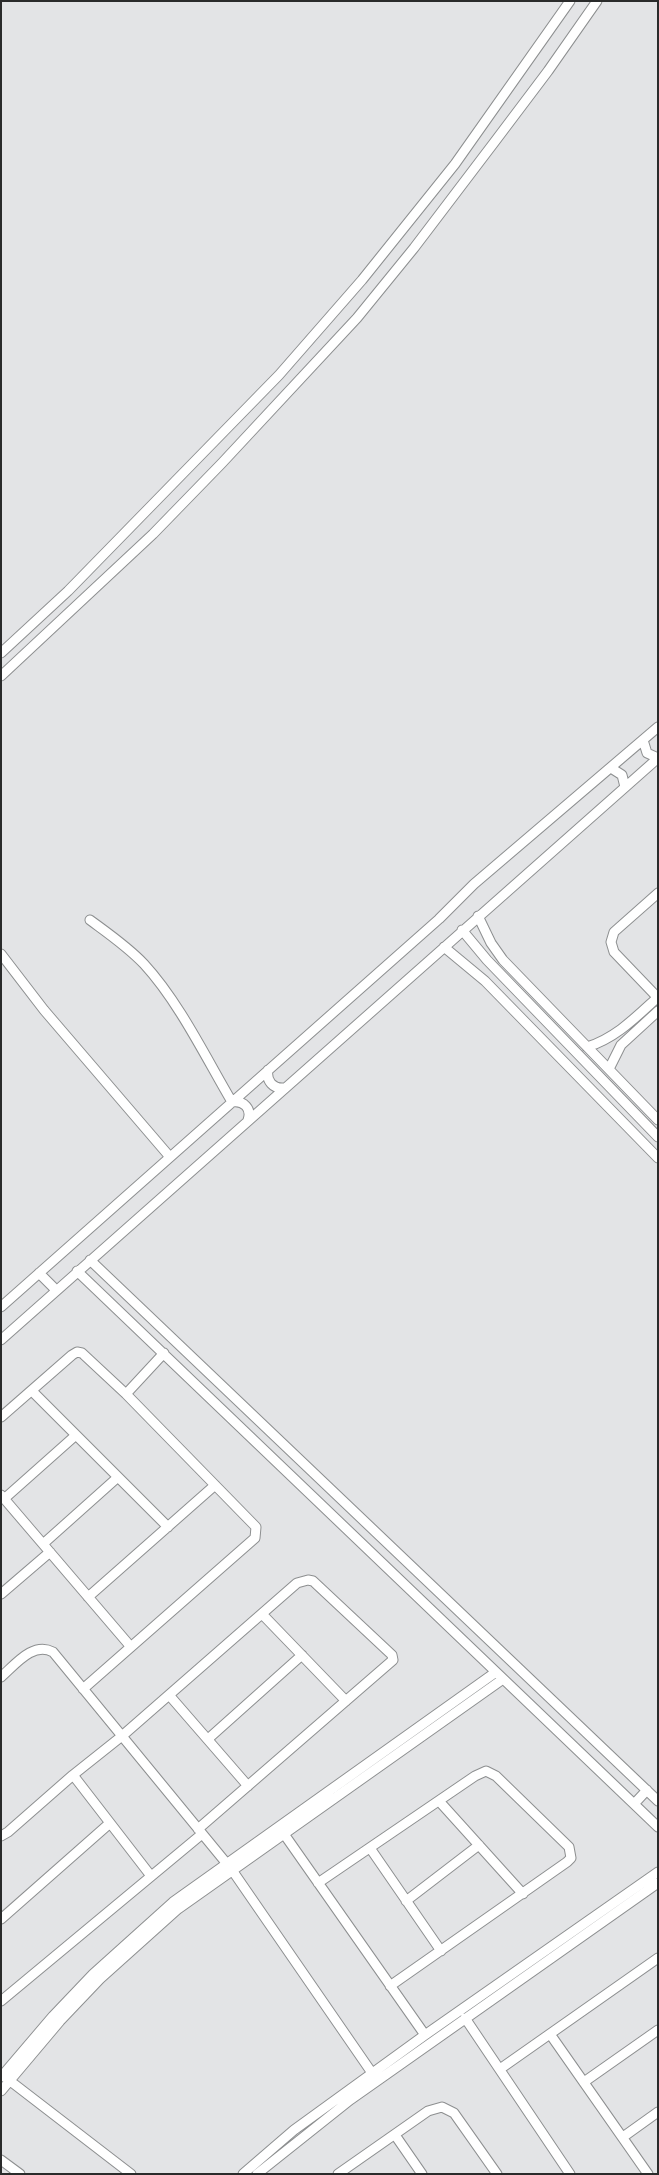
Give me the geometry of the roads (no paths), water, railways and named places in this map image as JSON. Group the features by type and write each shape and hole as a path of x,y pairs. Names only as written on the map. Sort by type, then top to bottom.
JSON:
{"street":[{"path":"1,653 68,591 279,374 357,286 455,164 570,1"},
{"path":"1,676 136,551 222,463 357,318 414,248 496,140 548,71 597,1"},
{"path":"1,1307 439,919 474,884 658,727"},
{"path":"1,1340 462,930 658,758 647,753 643,740"},
{"path":"611,768 622,775 625,787"},
{"path":"587,1047 618,1033 658,998 614,952 610,942 614,932 658,893"},
{"path":"478,916 491,943 503,960 658,1120"},
{"path":"90,920 133,953 158,980 232,1102"},
{"path":"462,930 487,960 658,1137"},
{"path":"444,947 485,981 658,1158"},
{"path":"1,954 44,1010 170,1157"},
{"path":"609,1069 621,1046 658,1012"},
{"path":"268,1070 268,1080 272,1085 278,1088 284,1088"},
{"path":"232,1102 242,1103 247,1107 249,1114 248,1120"},
{"path":"90,1260 658,1801"},
{"path":"78,1271 658,1827"},
{"path":"39,1273 56,1290"},
{"path":"1,1418 72,1355 80,1352 126,1394 254,1524 257,1531 255,1538 83,1689"},
{"path":"126,1394 164,1353"},
{"path":"32,1391 168,1527"},
{"path":"76,1435 3,1497 131,1647"},
{"path":"43,1544 118,1477"},
{"path":"88,1597 215,1485"},
{"path":"1,1594 50,1552"},
{"path":"392,1571 404,1559"},
{"path":"1,1836 8,1832 73,1775 122,1736 297,1583 308,1580 313,1581 392,1655 392,1661 248,1786 151,1876 1,2002"},
{"path":"262,1614 346,1701"},
{"path":"1,1677 32,1651 43,1648 53,1652 229,1867 372,2073"},
{"path":"208,1739 302,1655"},
{"path":"1,2091 4,2078 100,1979 178,1909 229,1867 496,1672"},
{"path":"229,1867 284,1834 504,1678"},
{"path":"169,1695 248,1786"},
{"path":"318,1883 481,1772 492,1773 569,1847 571,1858 568,1862 390,1986"},
{"path":"73,1775 151,1876"},
{"path":"634,1804 647,1790"},
{"path":"439,1801 523,1894"},
{"path":"1,1919 110,1823"},
{"path":"284,1834 425,2035"},
{"path":"406,1901 479,1845"},
{"path":"370,1848 441,1951"},
{"path":"243,2174 294,2130 372,2073 658,1872"},
{"path":"257,2174 350,2100 658,1883"},
{"path":"500,2069 658,1958"},
{"path":"466,2018 570,2174"},
{"path":"584,2082 658,2030"},
{"path":"550,2034 648,2174"},
{"path":"4,2078 132,2174"},
{"path":"338,2174 435,2108 448,2109 454,2113 497,2174"},
{"path":"622,2137 658,2112"},
{"path":"395,2135 422,2174"},
{"path":"1,2160 16,2173"}]}
